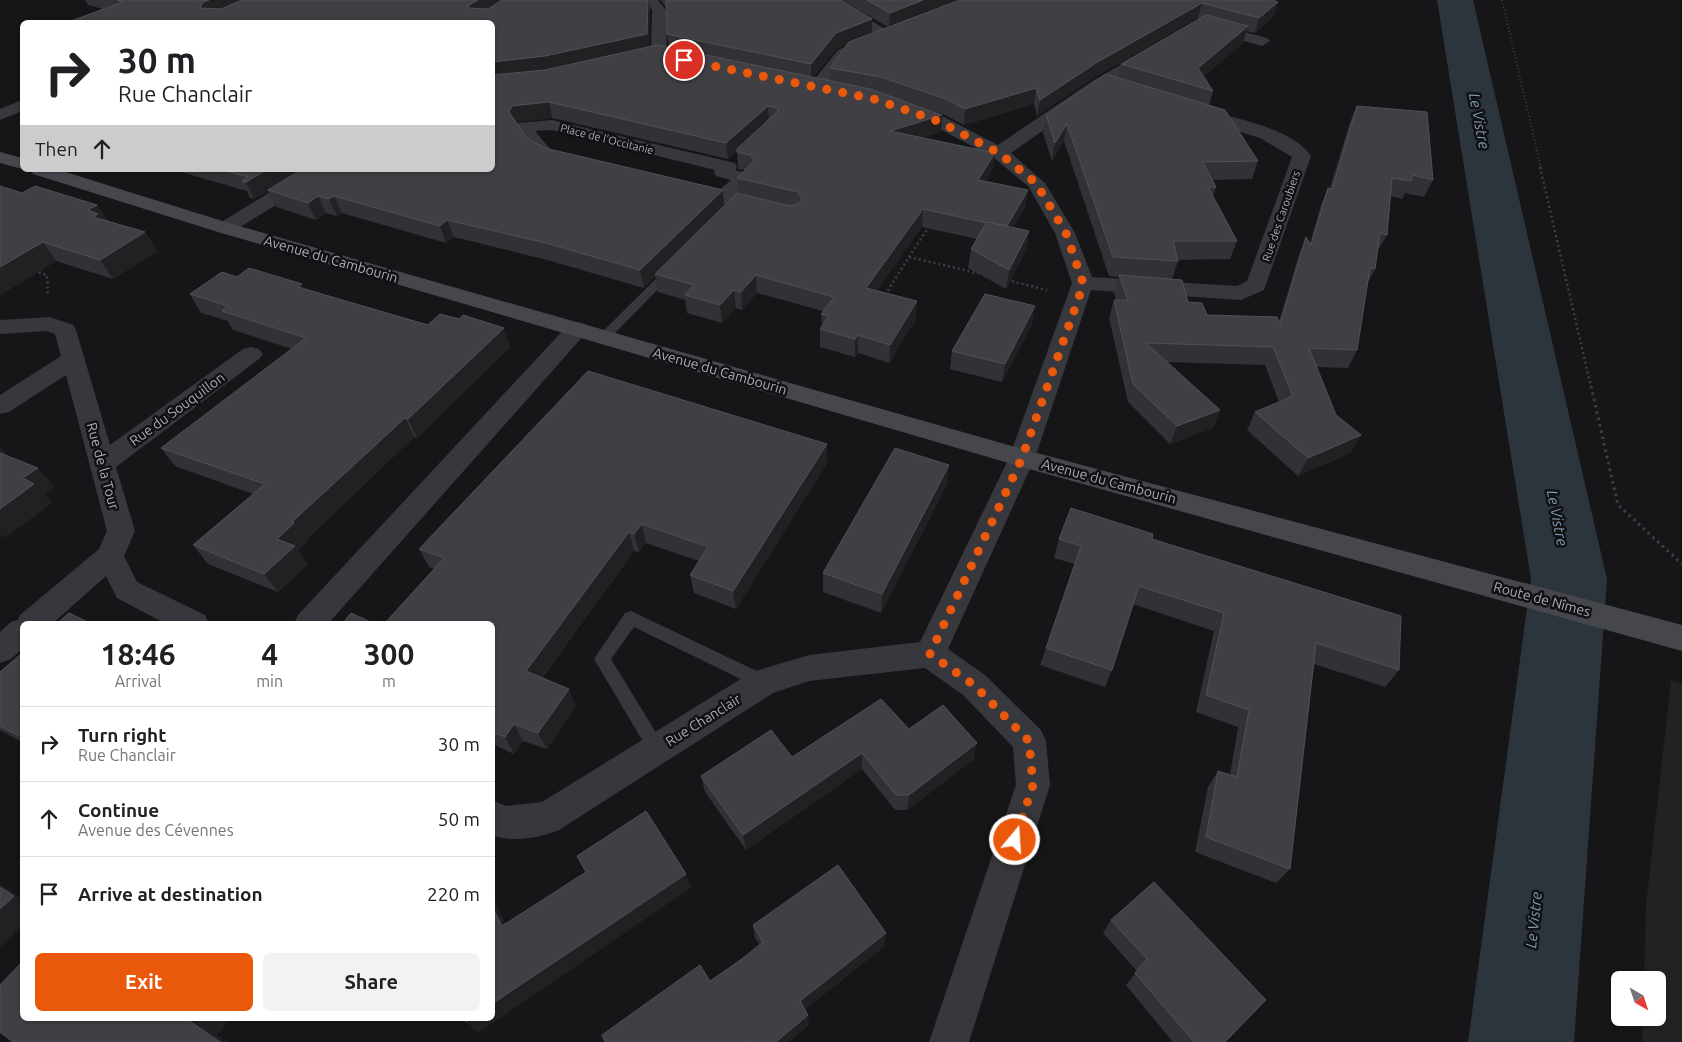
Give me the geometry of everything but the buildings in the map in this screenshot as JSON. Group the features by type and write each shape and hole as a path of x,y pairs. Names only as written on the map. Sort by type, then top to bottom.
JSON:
{"street":[{"path":"614,64 668,56 659,10 651,0"},
{"path":"827,0 887,35"},
{"path":"1190,29 1199,24 1262,41"},
{"path":"836,90 808,84 844,53 905,28"},
{"path":"999,153 1100,84 1166,44"},
{"path":"1100,84 1119,89"},
{"path":"892,105 938,121 999,153 1036,183 1066,233 1081,290 1022,458 930,654 974,685 1029,741 1033,785 945,1036"},
{"path":"0,115 20,106"},
{"name":"Rue des Caroubiers","path":"1081,290 1241,293 1256,285 1302,156 1290,144 1271,136 1176,107"},
{"name":"Place de l'Occitanie","path":"520,119 731,165 723,172 744,178 721,199 547,157 535,148 520,119"},
{"path":"0,157 20,163"},
{"name":"Avenue du Cambourin","path":"46,172 225,228 577,330 1022,458 1402,562"},
{"path":"225,228 316,172"},
{"path":"721,199 746,205"},
{"path":"0,327 50,324"},
{"name":"Rue de la Tour","path":"50,324 65,330 121,531 110,556"},
{"path":"312,621 577,330"},
{"name":"Rue du Souquillon","path":"103,463 251,354"},
{"path":"0,406 73,359"},
{"path":"34,621 110,556 127,590 188,621"},
{"name":"Route de Nîmes","path":"1402,562 1682,638"},
{"path":"0,650 20,633"},
{"name":"Rue Chanclair","path":"495,819 504,824 547,818 763,682 809,668 930,654"}],"lane":[{"path":"604,337 682,258"},
{"path":"657,749 602,659 631,618 763,682"}],"path":[{"path":"1502,0 1618,505 1682,564"},
{"path":"882,302 935,218"},
{"path":"909,257 985,275"},
{"path":"28,269 47,275 50,324"},
{"path":"1004,279 1081,290"}],"shaded area":[{"path":"1671,681 1682,684 1682,1042 1642,1042 1643,1026 1666,1026 1666,971 1644,971 1646,905"}],"waterway":[{"name":"Le Vistre","path":"1455,0 1569,579 1521,1042"}],"route":[{"path":"684,60 874,99 938,121 999,153 1036,183 1066,233 1083,283 1079,297 1022,458 930,654 974,685 1029,741 1033,785 1015,840"}]}
